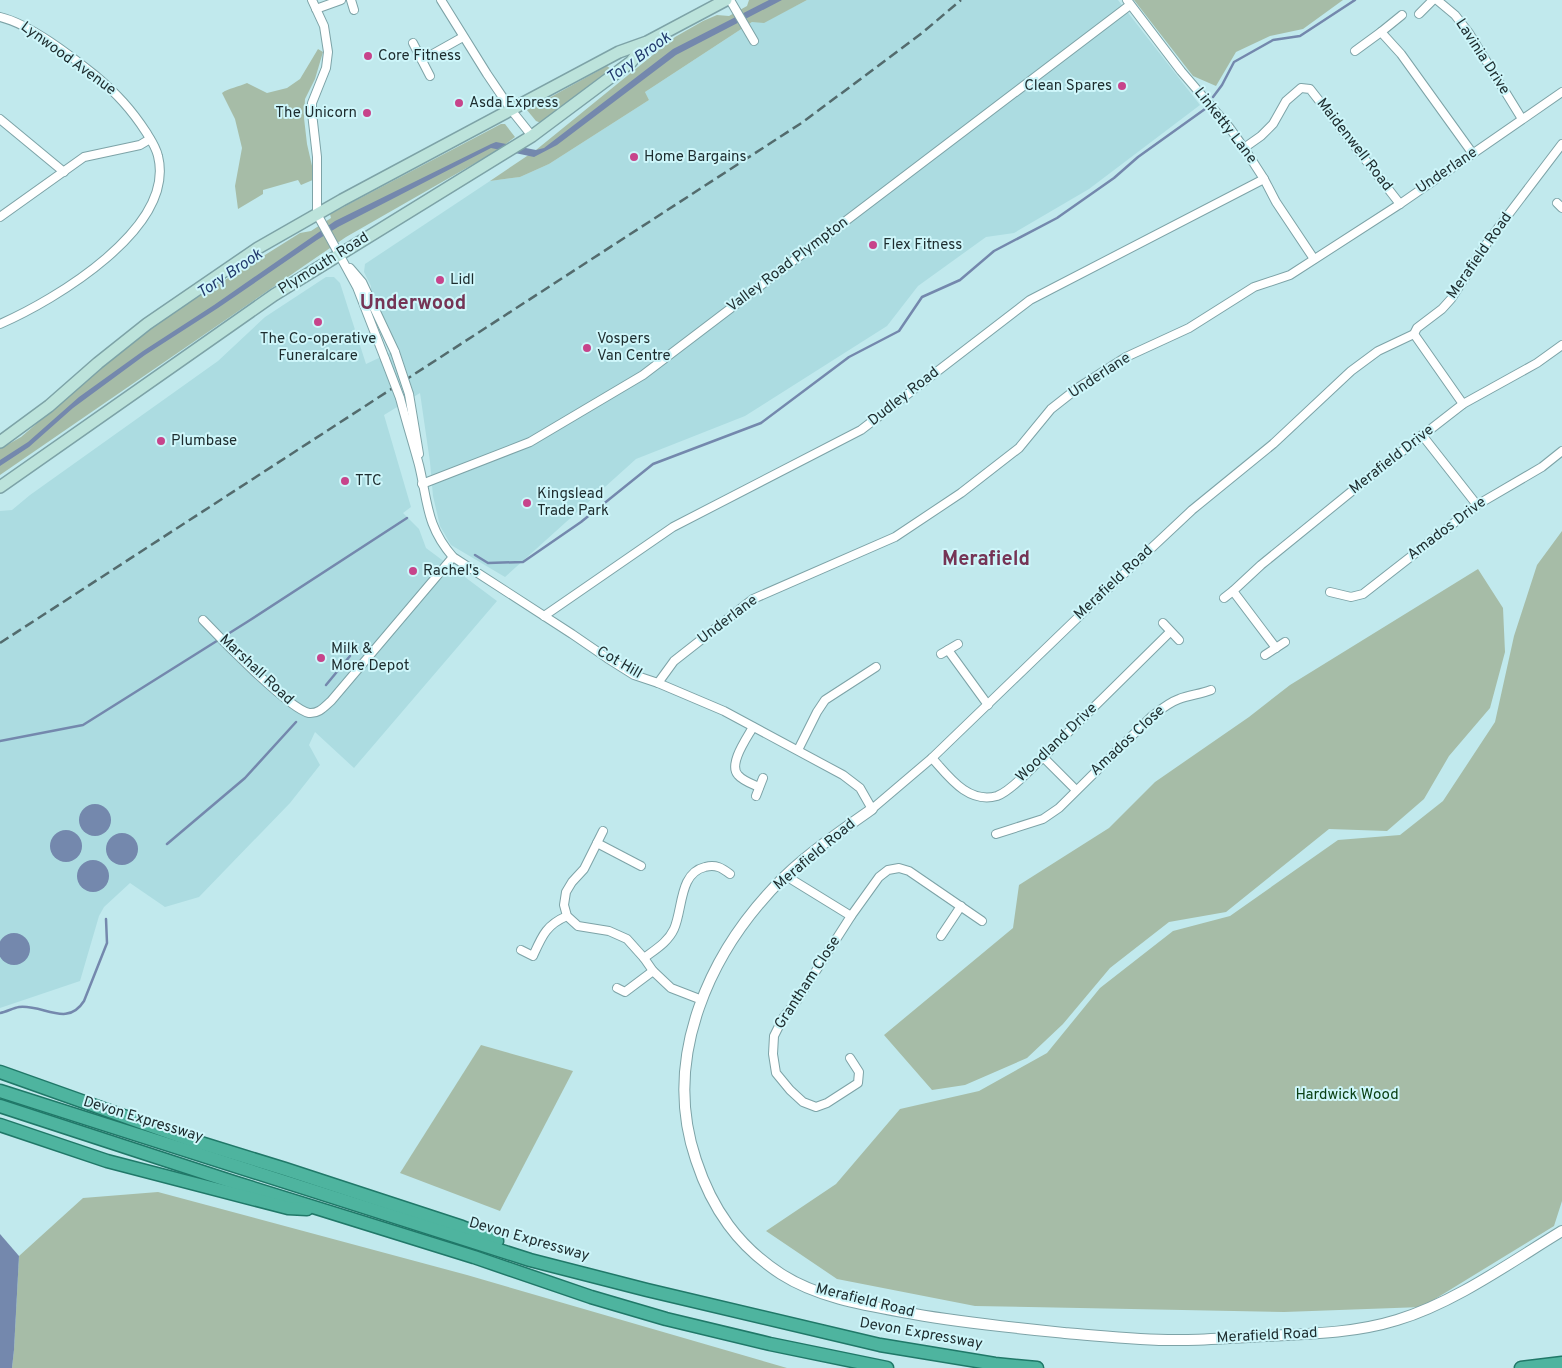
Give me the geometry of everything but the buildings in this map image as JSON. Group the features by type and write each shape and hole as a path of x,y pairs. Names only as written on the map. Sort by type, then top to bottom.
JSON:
{"highway":[{"path":"0,1072 191,1140 286,1168 462,1227 580,1272"},
{"name":"Devon Expressway","path":"0,1091 520,1257 880,1345 995,1364 1037,1368"},
{"name":"Devon Expressway","path":"0,1106 474,1257 591,1297 666,1319 770,1344 886,1368"},
{"path":"0,1126 107,1161 176,1180 288,1208 325,1210"},
{"path":"191,1140 271,1177"},
{"path":"1521,1368 1562,1363"}],"main road":[{"name":"Plymouth Road","path":"0,442 49,406 98,363 147,324 258,248 317,214 619,52 647,42 726,0"},
{"name":"Plymouth Road","path":"0,487 274,295 532,136 630,62 647,42"}],"street":[{"path":"312,0 324,26 328,52 326,68 315,93 312,108 317,157 317,214"},
{"path":"316,9 341,0"},
{"path":"351,0 354,10"},
{"path":"452,0 442,2 512,111 532,136"},
{"path":"730,0 754,41"},
{"path":"1419,14 1433,0"},
{"name":"Lavinia Drive","path":"1437,0 1455,15 1469,33 1522,119"},
{"name":"Linketty Lane","path":"1129,2 1181,71 1217,111 1244,148 1276,202 1314,259"},
{"name":"Valley Road Plympton","path":"422,484 530,442 643,375 1129,2"},
{"path":"1356,51 1402,15"},
{"name":"Lynwood Avenue","path":"0,17 26,26 117,94 130,108 150,139 158,157 160,168 158,185 152,204 136,228 119,248 93,269 46,300 0,324"},
{"path":"1381,32 1401,54 1473,154"},
{"path":"422,60 463,37"},
{"path":"413,43 430,76"},
{"name":"Maidenwell Road","path":"1244,148 1274,124 1286,101 1292,94 1301,88 1310,90 1400,204"},
{"name":"Underlane","path":"658,683 674,661 753,599 895,537 961,493 1019,448 1051,409 1079,386 1126,357 1188,328 1254,287 1290,275 1400,204 1436,177 1473,154 1562,92"},
{"path":"0,119 64,172"},
{"path":"0,217 84,157 140,145 150,139"},
{"name":"Merafield Road","path":"1562,144 1489,240 1451,299 1442,309 1417,328 1414,334 1378,352 1351,371 1273,444 1192,510 932,758 872,809 829,839 786,876 753,911 723,956 702,1000 691,1030 686,1055 684,1093 691,1147 702,1180 719,1213 745,1246 782,1275 817,1291 873,1306 948,1320 1108,1337 1182,1340 1314,1334 1366,1328 1399,1320 1459,1293 1562,1231"},
{"name":"Dudley Road","path":"544,616 673,527 862,430 1030,300 1264,179"},
{"name":"Cot Hill","path":"317,214 357,287 400,398 433,528 442,545 453,557 634,675 724,711 843,775 860,788 872,809"},
{"name":"Cot Hill","path":"340,254 362,282 395,352 409,394 418,445 419,467"},
{"path":"1414,334 1463,404"},
{"name":"Merafield Drive","path":"1224,598 1292,540 1463,404 1537,363 1562,345"},
{"path":"1422,435 1477,505"},
{"name":"Amados Drive","path":"1330,592 1351,597 1363,594 1477,505 1542,467 1562,452"},
{"name":"Marshall Road","path":"203,620 229,647 293,706 309,713 319,712 331,701 453,557"},
{"path":"1233,590 1276,648"},
{"path":"1163,623 1180,640"},
{"name":"Woodland Drive","path":"932,758 955,784 970,794 984,797 998,796 1012,787 1170,632"},
{"path":"1265,655 1285,642"},
{"path":"958,644 945,652 988,705"},
{"path":"798,750 825,700 876,667"},
{"name":"Amados Close","path":"996,834 1043,819 1059,808 1151,717 1180,698 1211,690"},
{"path":"753,727 734,765 736,774 759,787"},
{"path":"1043,757 1076,790"},
{"path":"756,796 764,778"},
{"path":"603,831 584,869 566,892 564,904 567,916 578,926 609,931 627,939 653,971 671,988 702,1000"},
{"path":"597,843 641,866"},
{"path":"644,958 666,942 674,928 689,877 699,868 712,865 730,874"},
{"name":"Grantham Close","path":"850,1058 859,1072 858,1083 827,1103 816,1107 803,1102 776,1073 772,1054 774,1036 783,1018 796,1002 851,916 879,877 888,870 899,868 909,871 982,921"},
{"path":"786,876 851,916"},
{"path":"941,936 961,906"},
{"path":"521,950 533,956 548,927 567,916"},
{"path":"617,988 625,992 653,971"}],"shaded area":[{"path":"769,0 782,0 676,55 557,145 534,157 491,148 338,227 145,355 73,408 29,447 0,466 0,460 28,442 79,397 143,351 214,305 335,221 496,142 536,150 544,148 673,49"},
{"path":"807,0 1118,0 1200,105 1089,189 1014,233 986,237 918,286 887,326 745,416 636,459 505,577 451,545 440,526 433,496 420,393 384,415 411,507 403,513 419,529 426,548 497,601 354,768 315,732 309,745 320,765 290,803 199,897 165,907 130,883 104,907 99,916 80,981 0,1008 0,511 12,510 30,495 218,361 265,317 326,277 334,277 340,283 366,364 398,349 364,272 365,264 490,181 520,177 549,164 649,100 645,92 752,22 764,22"},
{"path":"95,804 101,805 106,809 110,814 110,826 106,831 101,835 95,836 89,835 84,831 80,826 79,820 80,814 84,809 89,805"},
{"path":"66,830 72,831 77,835 81,840 81,852 77,857 72,861 66,862 60,861 55,857 51,852 50,846 51,840 55,835 60,831"},
{"path":"122,833 128,834 133,838 137,843 137,855 133,860 128,864 122,865 116,864 111,860 107,855 106,849 107,843 111,838 116,834"},
{"path":"93,860 99,861 104,865 108,870 108,882 104,887 99,891 93,892 87,891 82,887 78,882 77,876 78,870 82,865 87,861"},
{"path":"14,933 25,938 30,949 25,960 14,965 3,960 -2,949 3,938"},
{"path":"0,1234 19,1256 12,1368 0,1368"}],"green space":[{"path":"749,0 807,0 764,23 752,22 645,92 649,100 549,164 520,177 490,181 536,150 675,37 717,15 729,16 747,6"},
{"path":"1134,0 1343,0 1303,29 1270,36 1236,52 1216,86 1193,76"},
{"path":"318,49 323,52 315,79 305,99 304,118 307,144 315,179 301,185 298,180 263,190 263,194 238,209 235,186 242,148 235,119 222,93 247,83 267,93 287,88 300,79"},
{"path":"607,66 611,69 541,123 536,121 527,110"},
{"path":"501,124 505,124 515,137 498,150 346,237 0,475 0,449 21,437 133,341 163,319 300,233 311,231 331,218 330,214"},
{"name":"Hardwick Wood","path":"1562,531 1562,1201 1554,1226 1422,1307 1284,1312 975,1306 837,1279 766,1231 836,1184 900,1109 979,1091 1047,1053 1100,988 1173,931 1230,916 1338,840 1400,835 1443,801 1495,722 1514,636 1537,565"},
{"path":"1478,569 1503,608 1505,652 1490,708 1449,756 1424,799 1387,831 1329,829 1226,912 1169,922 1110,968 1063,1024 1027,1058 965,1085 932,1090 884,1035 1013,928 1019,885 1109,828 1155,782 1249,717 1290,685"},
{"path":"481,1045 573,1071 500,1211 400,1173"},
{"path":"158,1192 467,1275 787,1368 12,1368 19,1256 83,1198"}],"waterway":[{"path":"1213,97 1222,85 1234,62 1273,40 1300,36 1355,0"},
{"path":"475,555 488,563 523,562 581,522 653,464 761,423 849,357 899,331 922,297 960,280 994,251 1057,218 1114,178 1138,157 1205,109"},
{"path":"0,741 83,725 407,518"},
{"path":"326,685 350,656"},
{"path":"167,844 245,778 296,722"},
{"path":"0,1013 19,1007 62,1014 70,1013 77,1009 84,1001 107,943 106,919"}],"railway":[{"path":"0,643 803,122 922,33 961,0"}],"place":[{"name":"Core Fitness","path":"368,56"},
{"name":"Clean Spares","path":"1122,86"},
{"name":"Asda Express","path":"459,103"},
{"name":"The Unicorn","path":"367,113"},
{"name":"Home Bargains","path":"634,157"},
{"name":"Flex Fitness","path":"873,245"},
{"name":"Lidl","path":"440,280"},
{"name":"The Co-operative Funeralcare","path":"318,322"},
{"name":"Vospers Van Centre","path":"587,348"},
{"name":"Plumbase","path":"161,441"},
{"name":"TTC","path":"345,481"},
{"name":"Kingslead Trade Park","path":"527,503"},
{"name":"Rachel's","path":"413,571"},
{"name":"Milk & More Depot","path":"321,658"}],"district":[{"name":"Underwood","path":"413,304"},
{"name":"Merafield","path":"986,560"}],"water label":[{"name":"Tory Brook","path":"639,58"},
{"name":"Tory Brook","path":"230,274"}]}
